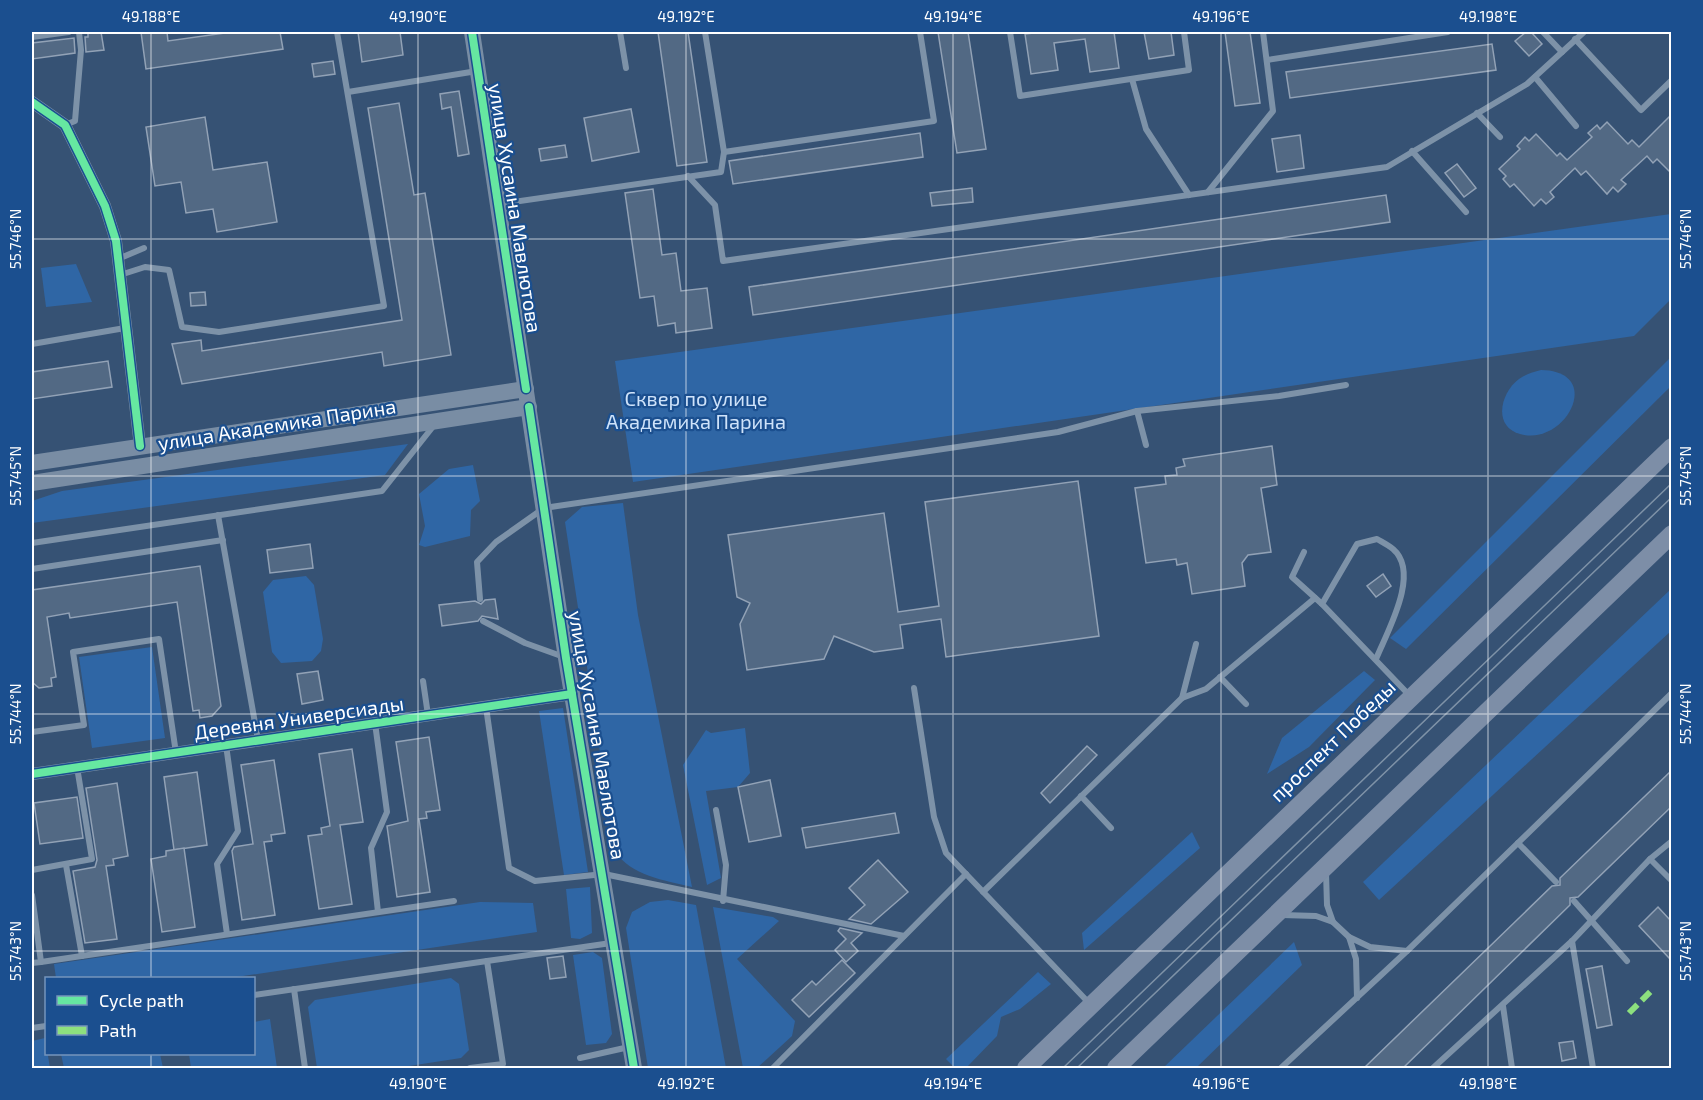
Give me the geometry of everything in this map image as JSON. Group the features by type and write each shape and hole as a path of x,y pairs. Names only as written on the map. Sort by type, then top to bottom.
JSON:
{"main road":[{"name":"улица Хусаина Мавлютова","path":"472,32 566,658 604,874 634,1068"},
{"name":"улица Академика Парина","path":"32,464 526,389"},
{"name":"улица Академика Парина","path":"32,483 529,406"},
{"path":"140,446 143,466"},
{"name":"проспект Победы","path":"1026,1068 1671,447"},
{"path":"1116,1068 1671,534"}],"street":[{"path":"32,102 65,125 105,206 116,241 140,446"},
{"name":"Деревня Универсиады","path":"32,774 572,694"}],"lane":[{"path":"32,37 69,32"},
{"path":"65,125 75,121 81,50 79,32"},
{"path":"120,275 145,267 169,270 182,327 219,332 384,306 337,32"},
{"path":"620,32 626,68"},
{"path":"498,204 721,172 724,152 705,32"},
{"path":"724,152 934,121 920,32"},
{"path":"1010,32 1020,96 1189,70 1184,32"},
{"path":"1208,192 1273,111 1263,32"},
{"path":"1266,60 1423,33 1448,32"},
{"path":"1542,32 1562,52"},
{"path":"688,176 715,205 723,261 1387,167 1535,77 1584,32"},
{"path":"1575,39 1641,110 1671,80"},
{"path":"348,92 478,71"},
{"path":"1535,77 1575,126"},
{"path":"1132,79 1146,129 1189,195"},
{"path":"1477,113 1500,137"},
{"path":"1412,152 1466,212"},
{"path":"118,259 144,248"},
{"path":"32,344 125,328"},
{"path":"480,599 477,562 495,542 544,507 1058,432 1137,411 1279,396 1346,385"},
{"path":"1137,411 1146,445"},
{"path":"32,543 382,491 437,421"},
{"path":"218,515 258,741"},
{"path":"1322,603 1357,544 1377,539 1394,550 1404,569 1403,592 1376,659"},
{"path":"32,569 223,540"},
{"path":"1304,552 1292,577 1322,603 1411,698"},
{"path":"983,892 1182,698 1206,689 1316,598"},
{"path":"483,621 525,643 566,658"},
{"path":"32,732 84,725 73,652 159,639 176,753"},
{"path":"1182,698 1196,644"},
{"path":"1220,677 1246,704"},
{"path":"423,681 428,715"},
{"path":"914,688 934,817 946,853 1091,1006"},
{"path":"1281,1068 1407,951 1671,693"},
{"path":"486,707 509,868 535,881 604,874 723,901 904,936"},
{"path":"375,723 387,812 371,848 378,912"},
{"path":"226,745 238,831 217,864 227,934"},
{"path":"32,870 92,859 77,767"},
{"path":"1082,796 1111,828"},
{"path":"716,810 726,866 723,901"},
{"path":"1433,1068 1572,941 1650,859 1671,841"},
{"path":"1518,843 1556,882"},
{"path":"1650,859 1671,881"},
{"path":"66,864 82,956"},
{"path":"1327,865 1327,905 1333,922 1349,937 1370,947 1407,951"},
{"path":"773,1068 966,874"},
{"path":"32,896 41,962"},
{"path":"32,963 454,901"},
{"path":"1574,901 1627,961"},
{"path":"1275,915 1299,914 1333,922"},
{"path":"1349,937 1356,959 1357,998"},
{"path":"1572,941 1593,1068"},
{"path":"255,995 614,942"},
{"path":"470,1068 503,1064 487,962"},
{"path":"294,989 305,1068"},
{"path":"1503,1006 1512,1068"},
{"path":"580,1058 630,1047"}],"green space":[{"name":"Сквер по улице Академика Парина","path":"1671,214 1671,299 1634,336 633,482 615,361"},
{"path":"76,264 92,302 46,307 41,268"},
{"path":"1671,357 1671,386 1406,649 1390,638"},
{"path":"1541,370 1560,374 1571,382 1575,394 1572,407 1564,420 1552,430 1537,435 1520,434 1511,430 1506,424 1502,408 1504,400 1519,379"},
{"path":"408,444 385,475 32,523 32,501 62,491"},
{"path":"473,465 480,501 471,510 470,536 425,547 419,545 425,526 419,494 449,469"},
{"path":"623,503 638,615 692,887 639,872 615,851 565,522 582,507"},
{"path":"306,576 314,585 323,639 321,651 312,661 281,663 272,652 263,592 273,580"},
{"path":"1671,589 1671,631 1379,900 1363,882"},
{"path":"152,647 165,738 92,748 79,657"},
{"path":"1364,671 1375,680 1309,747 1267,774 1282,738"},
{"path":"563,708 588,872 564,875 539,711"},
{"path":"745,728 750,773 738,787 706,791 721,878 707,885 683,765 706,730 711,733"},
{"path":"1192,832 1200,848 1084,950 1082,933"},
{"path":"590,887 592,933 580,939 571,938 566,889"},
{"path":"668,900 696,905 726,1068 648,1068 626,928 632,912 650,902"},
{"path":"480,902 533,903 537,932 237,977 56,977 54,964"},
{"path":"713,907 773,917 779,921 737,959 795,1021 792,1036 757,1068 743,1068"},
{"path":"1294,942 1302,965 1196,1068 1163,1068"},
{"path":"593,952 602,958 612,1034 606,1043 586,1045 573,955"},
{"path":"1038,972 1051,984 1020,1009 1001,1017 997,1036 966,1068 955,1068 946,1059"},
{"path":"451,978 459,984 469,1050 461,1058 396,1068 317,1068 308,1007 315,1000"},
{"path":"270,1019 277,1068 191,1068 189,1055 255,1055 255,1022"},
{"path":"45,1038 45,1055 48,1055 50,1068 32,1068 32,1041"},
{"path":"61,1055 160,1055 163,1068 64,1068"}],"building":[{"path":"88,32 101,32 104,50 86,52 85,37 88,37"},
{"path":"141,32 167,32 168,41 232,32 280,32 283,49 146,69"},
{"path":"358,32 400,32 403,55 362,62"},
{"path":"658,32 688,32 707,162 677,166"},
{"path":"938,32 968,32 986,149 957,153"},
{"path":"1114,32 1119,68 1090,72 1085,39 1054,43 1058,70 1031,74 1025,34"},
{"path":"1144,32 1171,32 1174,55 1149,59"},
{"path":"1225,32 1250,32 1260,103 1235,106"},
{"path":"1526,32 1531,32 1542,44 1529,56 1515,41"},
{"path":"74,38 75,53 32,59 32,43"},
{"path":"1492,44 1496,70 1290,98 1286,72"},
{"path":"333,61 335,74 314,77 312,64"},
{"path":"459,91 469,154 458,156 451,107 442,109 440,94"},
{"path":"399,103 414,195 425,193 451,355 384,366 382,352 182,384 172,344 201,340 202,351 402,320 368,108"},
{"path":"631,109 639,152 592,161 584,118"},
{"path":"1671,115 1671,173 1657,159 1653,163 1647,156 1621,180 1626,184 1618,192 1613,187 1607,194 1586,171 1581,175 1575,168 1550,192 1554,197 1546,204 1541,199 1534,206 1514,184 1510,187 1503,179 1506,176 1499,169 1520,149 1517,146 1525,137 1529,141 1536,134 1557,156 1560,153 1567,160 1592,137 1588,133 1597,125 1600,129 1607,122 1628,144 1632,140 1639,147"},
{"path":"205,117 213,170 267,162 277,222 217,232 213,209 186,213 181,182 155,186 146,127"},
{"path":"920,133 923,157 733,184 729,161"},
{"path":"1300,135 1304,168 1277,172 1272,139"},
{"path":"565,145 567,157 541,161 539,149"},
{"path":"1457,164 1476,188 1464,197 1445,173"},
{"path":"972,188 973,202 932,206 930,193"},
{"path":"653,189 662,255 676,253 681,291 707,288 712,328 676,333 675,323 658,326 654,296 640,298 625,193"},
{"path":"1386,195 1390,222 753,315 749,287"},
{"path":"205,292 206,305 191,306 190,293"},
{"path":"108,361 112,387 32,399 32,372"},
{"path":"1272,446 1277,485 1261,488 1271,552 1248,555 1242,563 1245,586 1192,594 1187,563 1177,565 1176,559 1146,563 1135,488 1166,484 1165,476 1177,475 1176,468 1185,466 1183,459"},
{"path":"1078,481 1099,636 946,657 941,619 900,625 903,648 874,652 834,636 824,659 747,670 740,624 750,603 737,597 728,535 884,513 898,612 939,606 925,502"},
{"path":"310,544 313,568 270,573 267,550"},
{"path":"200,566 221,706 212,716 200,718 199,710 193,711 177,602 70,618 69,613 47,617 56,677 51,678 52,686 39,688 32,682 32,590"},
{"path":"1383,574 1391,586 1376,597 1367,586"},
{"path":"495,599 498,619 482,616 478,621 442,626 439,605 475,601 481,604 485,600"},
{"path":"318,671 323,700 302,704 297,674"},
{"path":"429,737 440,810 426,812 427,818 419,819 430,892 397,897 387,826 408,821 396,742"},
{"path":"1087,746 1097,755 1050,803 1041,793"},
{"path":"352,749 363,822 340,825 352,904 319,909 308,836 322,834 321,828 330,826 319,754"},
{"path":"274,760 285,833 271,835 272,841 264,842 275,915 242,920 232,851 234,847 253,844 241,765"},
{"path":"1671,771 1671,807 1578,897 1570,898 1570,905 1403,1068 1364,1068 1552,886 1560,885 1560,878"},
{"path":"197,772 207,845 174,850 164,777"},
{"path":"770,780 781,836 749,842 738,787"},
{"path":"117,783 128,856 113,859 114,865 106,866 117,939 85,943 73,871 95,867 97,860 86,788"},
{"path":"77,797 83,838 40,844 34,803"},
{"path":"895,813 899,833 806,848 802,828"},
{"path":"184,848 195,927 162,932 151,859 166,856 166,851"},
{"path":"878,860 908,892 871,924 849,919 865,905 849,888"},
{"path":"1658,907 1671,921 1671,960 1639,926"},
{"path":"840,928 862,933 851,943 858,951 846,962 835,950 846,939 838,931"},
{"path":"563,956 566,977 550,979 547,958"},
{"path":"842,960 855,973 809,1017 792,1000 812,981 816,985"},
{"path":"1602,966 1612,1025 1597,1028 1586,969"},
{"path":"1573,1041 1576,1058 1562,1061 1559,1043"}],"tram line":[{"path":"1063,1068 1672,483"},
{"path":"1077,1068 1672,497"}],"marked path":[{"path":"1629,1013 1653,989"}],"cycle path":[{"path":"472,32 526,389"},
{"path":"32,102 65,125 105,206 116,241 140,446"},
{"path":"529,407 566,658 634,1068"},
{"path":"32,774 572,694"}]}
